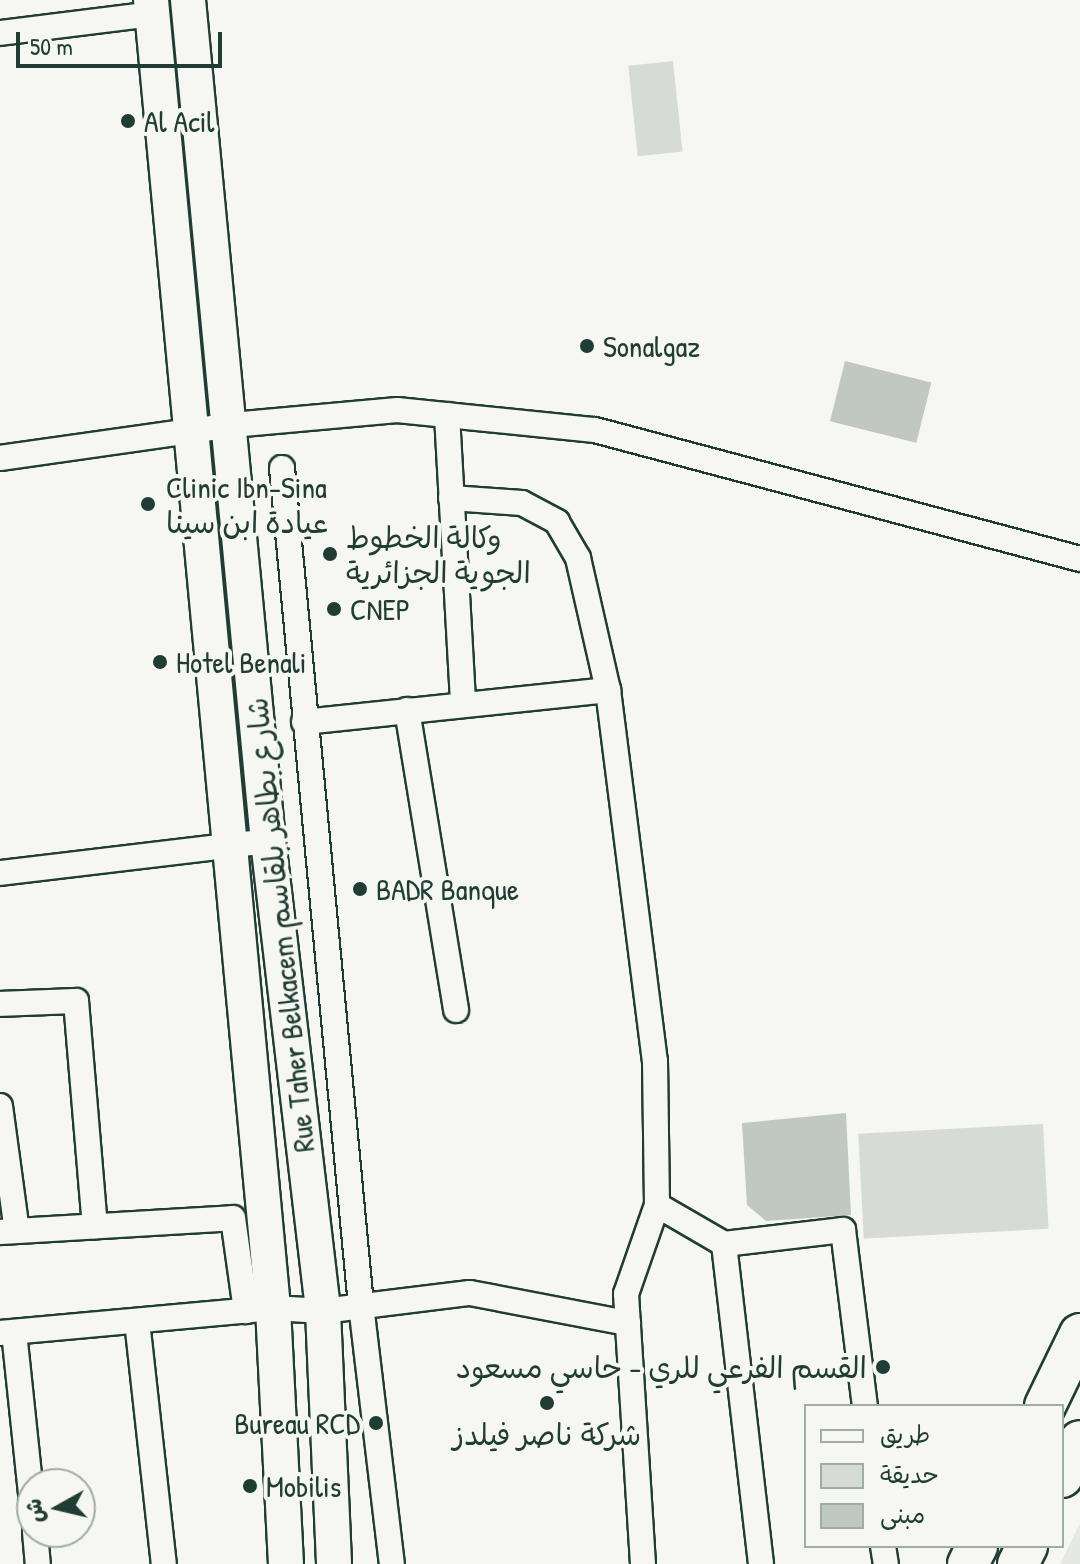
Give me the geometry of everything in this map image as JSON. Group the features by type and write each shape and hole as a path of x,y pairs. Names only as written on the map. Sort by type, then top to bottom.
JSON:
{"highway":[{"path":"1046,1404 1080,1334"},
{"path":"1064,1473 1080,1441"}],"main road":[{"name":"Rue Taher Belkacem شارع بطاهر بلقاسم","path":"188,0 232,425 268,841 323,1311 334,1564"},
{"name":"Rue Taher Belkacem شارع بطاهر بلقاسم","path":"151,7 229,846 260,1310 286,1564"}],"street":[{"path":"0,33 151,7"},
{"path":"0,458 232,425 397,410 595,430 1080,559"},
{"path":"447,415 463,704"},
{"path":"282,468 361,1305 392,1564"},
{"path":"451,498 522,503 557,522 578,558 608,690 655,1061 657,1205 626,1294 643,1564"},
{"path":"304,722 608,690"},
{"path":"407,710 456,1010"},
{"path":"0,873 268,841"},
{"path":"0,1004 76,1001 95,1226"},
{"path":"0,1106 8,1231 233,1218 260,1310"},
{"path":"657,1205 724,1244 843,1230 865,1404"},
{"path":"724,1244 761,1564"},
{"path":"27,1468 7,1332 260,1310 323,1311 470,1293 628,1323"},
{"path":"137,1321 164,1564"}],"shaded area":[{"path":"1080,1523 1080,1564 1060,1564"}],"green space":[{"path":"673,61 683,152 638,156 628,66"},
{"path":"1043,1124 1048,1229 864,1239 858,1134"}],"building":[{"path":"845,361 931,383 916,443 830,421"},
{"path":"846,1113 851,1215 766,1221 747,1205 742,1123"}],"place":[{"name":"Al Acil","path":"128,121"},
{"name":"Sonalgaz","path":"587,346"},
{"name":"Clinic Ibn-Sina عيادة ابن سينا","path":"148,504"},
{"name":"وكالة الخطوط الجوية الجزائرية","path":"330,554"},
{"name":"CNEP","path":"334,609"},
{"name":"Hotel Benali","path":"160,662"},
{"name":"BADR Banque","path":"360,889"},
{"name":"القسم الفرعي للري - حاسي مسعود","path":"883,1367"},
{"name":"شركة ناصر فيلدز","path":"547,1403"},
{"name":"Bureau RCD","path":"376,1423"},
{"name":"Mobilis","path":"250,1486"}]}
